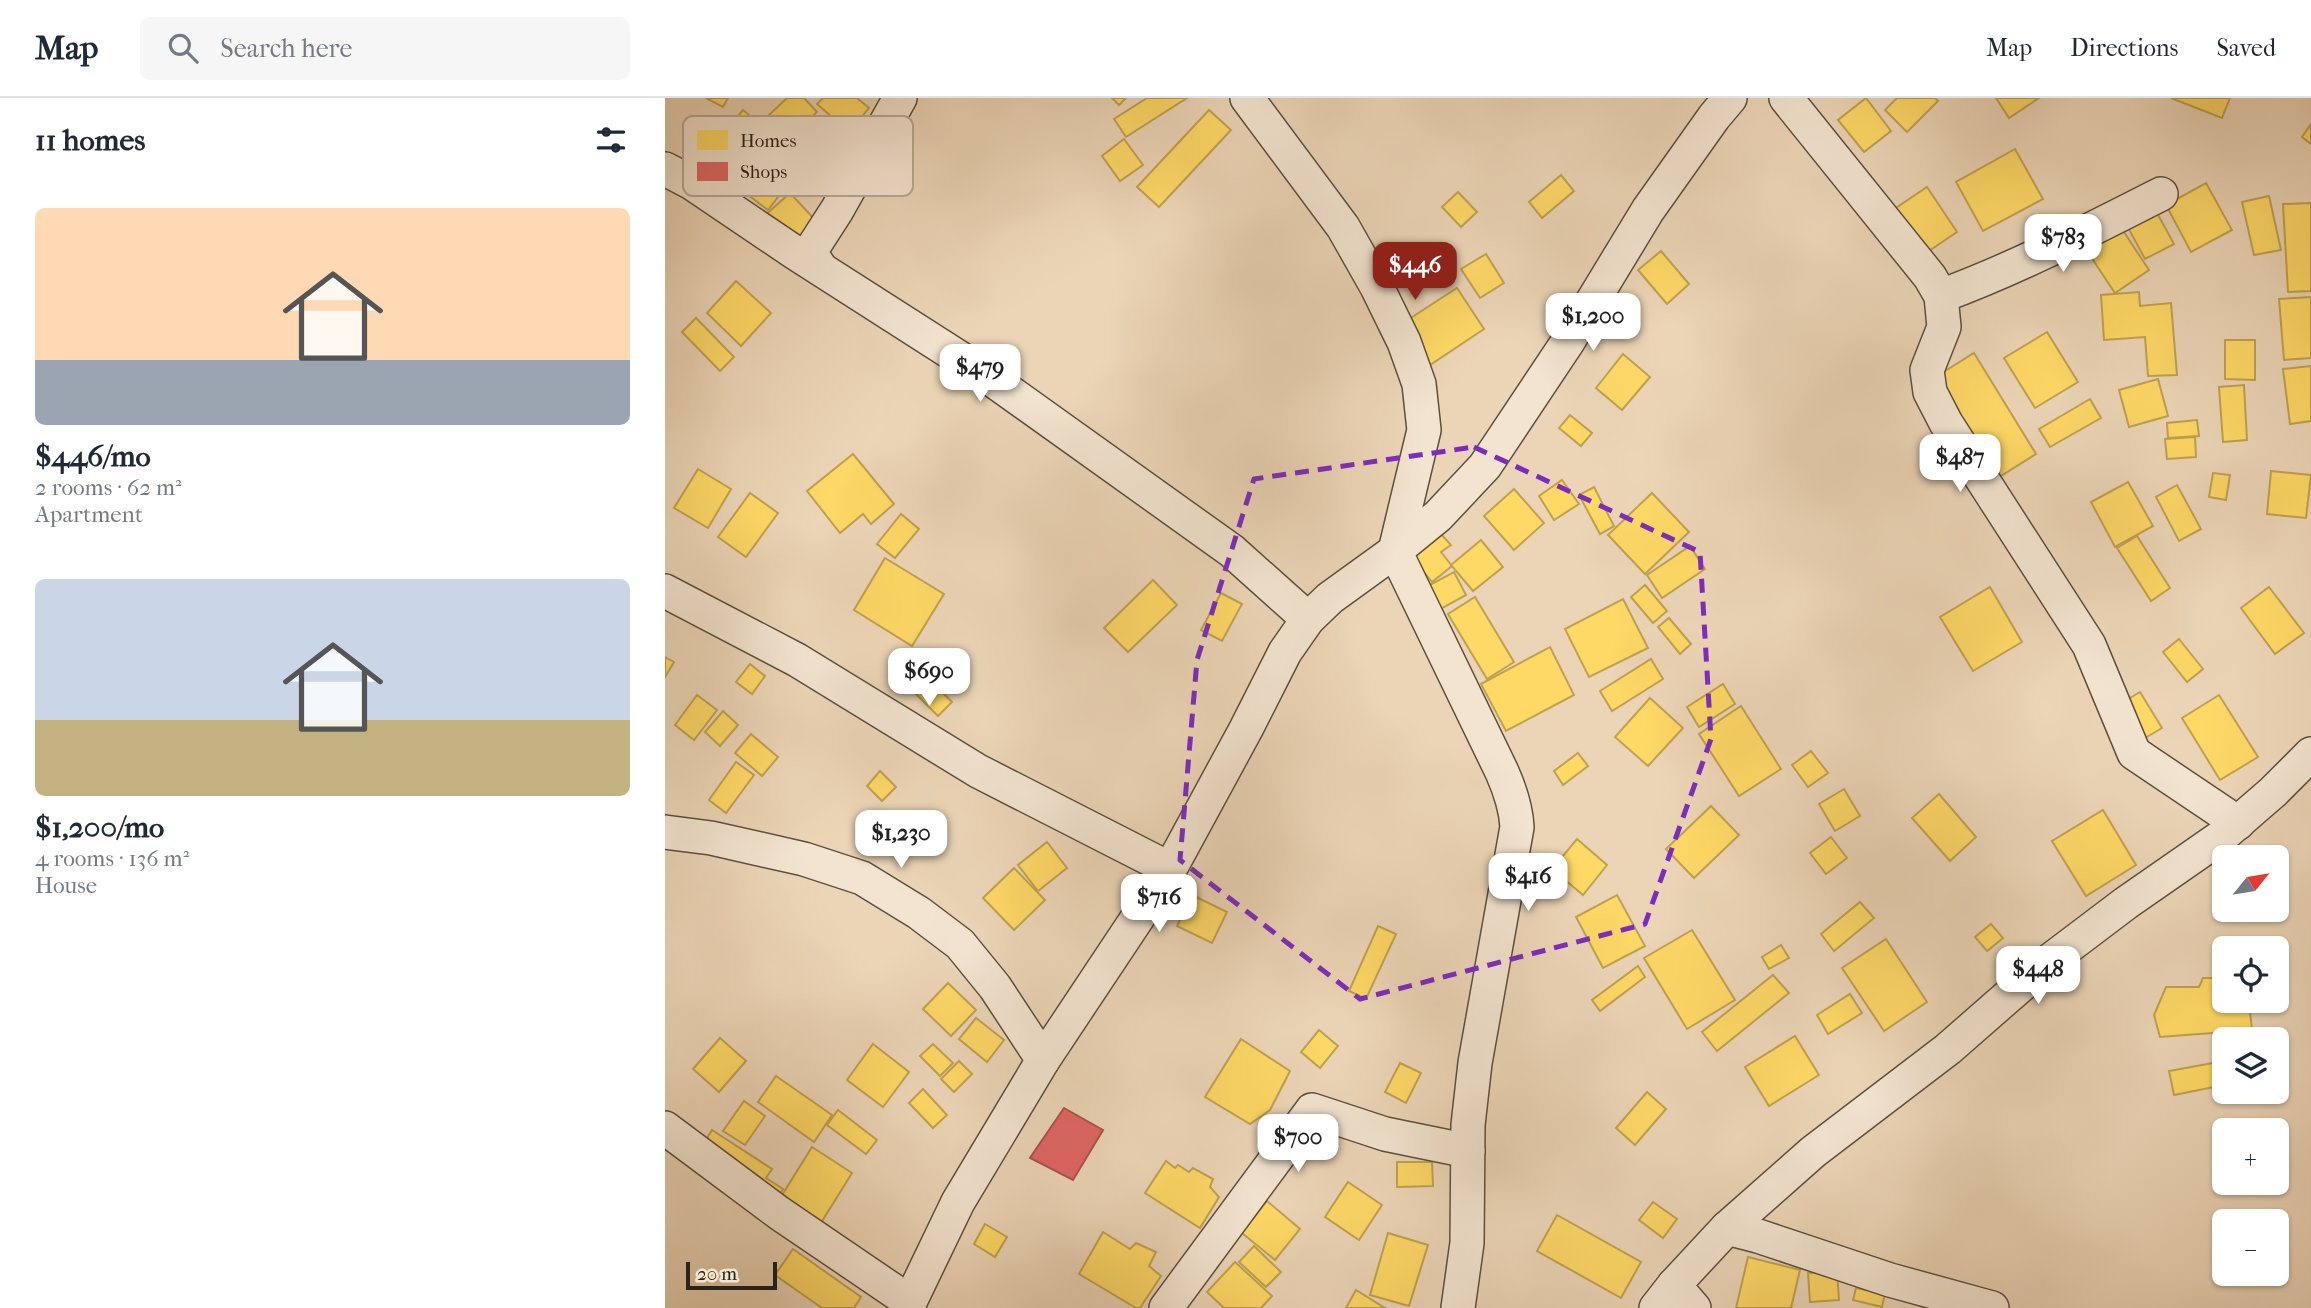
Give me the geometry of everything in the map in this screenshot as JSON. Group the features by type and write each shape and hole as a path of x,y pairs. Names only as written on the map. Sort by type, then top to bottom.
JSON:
{"street":[{"path":"890,116 900,98"},
{"path":"1247,98 1343,227 1404,342 1419,384 1424,430 1395,551 1502,772 1516,812 1517,827 1475,1063 1468,1125 1468,1243 1458,1308"},
{"path":"665,1128 908,1305 958,1202 1043,1060 1170,869 1285,652 1308,619 1349,583 1395,551 1438,516 1485,466 1569,340 1648,210 1730,98"},
{"path":"1786,98 1930,277 1941,296 1944,327 1927,370 1930,392 1946,423 2089,645 2134,753 2238,823"},
{"path":"665,169 683,178"},
{"path":"1941,296 2038,256 2161,194"},
{"path":"712,196 983,373 1232,551 1308,619"},
{"path":"821,269 810,251 845,196"},
{"path":"665,591 797,660 978,771 1170,869"},
{"path":"1675,1300 1727,1228 1813,1152 1948,1049 2045,965 2126,903 2221,837 2311,754"},
{"path":"665,832 711,838 804,859 862,878 919,913 960,944 995,987 1043,1060"},
{"path":"1166,1308 1312,1110 1385,1134 1468,1151"},
{"path":"1727,1228 1890,1280 1993,1308"}],"highlighted area":[{"path":"1474,447 1700,552 1711,739 1645,924 1360,999 1180,860 1197,660 1254,479"}],"building: Homes":[{"path":"706,98 728,98 723,107"},
{"path":"787,98 804,98 817,112 813,116 769,115"},
{"path":"823,98 857,98 869,108 862,116 831,116 817,104"},
{"path":"1112,98 1126,98 1119,105"},
{"path":"1147,98 1187,98 1126,137 1114,119"},
{"path":"1866,98 1891,131 1864,152 1838,120"},
{"path":"1897,98 1935,98 1938,101 1907,132 1885,110"},
{"path":"1996,98 2039,98 2009,118"},
{"path":"2171,98 2230,98 2222,118"},
{"path":"743,110 750,116 738,116"},
{"path":"1209,110 1231,130 1159,207 1137,187"},
{"path":"2311,124 2311,144 2302,137"},
{"path":"1124,139 1143,165 1120,181 1102,156"},
{"path":"2015,149 2043,199 1983,231 1956,182"},
{"path":"1561,175 1574,191 1542,218 1529,202"},
{"path":"2206,183 2232,230 2191,252 2166,205"},
{"path":"1927,187 1957,232 1917,259 1887,214"},
{"path":"1458,192 1477,212 1461,227 1442,207"},
{"path":"750,196 779,196 768,210"},
{"path":"787,196 793,196 817,222 789,247 762,218"},
{"path":"2269,196 2281,250 2254,255 2242,202"},
{"path":"2311,203 2311,291 2288,292 2283,204"},
{"path":"2152,204 2174,244 2145,259 2124,220"},
{"path":"2118,223 2149,270 2115,293 2083,245"},
{"path":"1661,251 1689,284 1667,304 1638,270"},
{"path":"1486,254 1504,283 1480,298 1461,269"},
{"path":"736,281 771,313 741,346 707,313"},
{"path":"1457,288 1484,329 1427,367 1400,325"},
{"path":"2139,292 2140,306 2171,303 2177,375 2148,376 2145,337 2104,340 2101,295"},
{"path":"2311,297 2311,358 2284,360 2279,299"},
{"path":"696,318 734,357 720,371 682,332"},
{"path":"2047,332 2078,382 2035,408 2004,358"},
{"path":"2225,340 2255,340 2255,380 2225,379"},
{"path":"1974,353 2036,454 1996,479 1934,378"},
{"path":"1623,354 1650,377 1622,410 1596,388"},
{"path":"2311,366 2311,421 2290,424 2283,369"},
{"path":"2158,379 2168,416 2129,427 2119,390"},
{"path":"2244,385 2247,440 2223,442 2219,387"},
{"path":"2090,399 2101,418 2050,447 2039,429"},
{"path":"1570,415 1592,433 1581,446 1559,428"},
{"path":"2197,420 2199,436 2168,438 2167,423"},
{"path":"2195,437 2196,457 2167,459 2165,439"},
{"path":"853,454 894,504 871,524 863,514 840,533 807,491"},
{"path":"698,469 731,489 708,528 674,508"},
{"path":"2271,471 2311,475 2306,518 2267,514"},
{"path":"2213,473 2230,475 2226,500 2209,497"},
{"path":"1562,480 1579,504 1554,520 1539,496"},
{"path":"2128,482 2153,526 2115,547 2091,502"},
{"path":"2177,485 2201,529 2179,541 2156,497"},
{"path":"1594,487 1614,526 1600,534 1579,495"},
{"path":"1514,489 1544,523 1514,550 1484,516"},
{"path":"750,493 778,513 746,557 718,537"},
{"path":"1652,493 1689,532 1645,574 1608,535"},
{"path":"901,514 919,529 895,558 877,544"},
{"path":"1441,534 1451,545 1441,552 1452,566 1432,582 1412,557"},
{"path":"2137,536 2170,588 2151,601 2117,548"},
{"path":"1481,540 1503,567 1473,591 1451,565"},
{"path":"1690,546 1705,569 1662,598 1647,575"},
{"path":"885,558 944,594 912,646 854,610"},
{"path":"1454,572 1466,595 1437,611 1424,588"},
{"path":"1153,580 1177,605 1128,652 1104,628"},
{"path":"1645,585 1667,611 1653,623 1631,597"},
{"path":"1990,587 2022,642 1973,671 1940,617"},
{"path":"2269,587 2304,633 2275,654 2241,608"},
{"path":"1221,593 1242,604 1222,641 1201,630"},
{"path":"1475,597 1514,662 1487,679 1448,614"},
{"path":"1623,599 1648,648 1589,677 1565,629"},
{"path":"1669,618 1691,644 1680,654 1658,627"},
{"path":"2179,639 2203,669 2187,682 2163,652"},
{"path":"1550,647 1574,695 1506,731 1481,684"},
{"path":"665,657 674,662 665,677"},
{"path":"1651,659 1663,679 1612,711 1600,691"},
{"path":"750,664 765,676 752,694 736,682"},
{"path":"926,676 952,702 938,716 912,690"},
{"path":"1723,684 1735,704 1699,727 1687,707"},
{"path":"2140,692 2162,728 2140,741 2118,705"},
{"path":"697,695 717,710 694,740 675,725"},
{"path":"2219,695 2258,757 2220,780 2182,718"},
{"path":"1650,698 1683,728 1648,766 1615,737"},
{"path":"1741,706 1781,769 1739,796 1699,734"},
{"path":"723,711 738,725 720,746 705,732"},
{"path":"751,734 778,757 762,776 735,753"},
{"path":"1811,751 1828,773 1808,787 1792,765"},
{"path":"1578,753 1588,766 1563,785 1554,771"},
{"path":"736,762 754,775 726,813 709,800"},
{"path":"880,771 896,787 882,801 867,786"},
{"path":"1844,789 1860,816 1835,831 1819,804"},
{"path":"1939,794 1976,837 1950,861 1912,818"},
{"path":"1711,806 1739,835 1694,878 1666,849"},
{"path":"2103,810 2136,865 2086,896 2052,841"},
{"path":"1831,837 1847,858 1826,874 1810,853"},
{"path":"1577,839 1607,865 1583,895 1552,869"},
{"path":"1047,842 1067,868 1038,891 1018,865"},
{"path":"1014,868 1045,900 1014,930 983,898"},
{"path":"1192,895 1227,912 1212,943 1177,926"},
{"path":"1617,895 1645,946 1603,968 1576,917"},
{"path":"1860,902 1874,918 1834,951 1821,934"},
{"path":"1991,924 2003,938 1987,951 1975,937"},
{"path":"1378,926 1396,934 1366,999 1349,991"},
{"path":"1692,930 1735,1000 1687,1029 1644,958"},
{"path":"1886,939 1927,1002 1884,1031 1842,968"},
{"path":"1781,945 1789,958 1769,969 1762,957"},
{"path":"1638,966 1645,977 1600,1011 1592,1000"},
{"path":"1773,975 1789,993 1717,1051 1702,1032"},
{"path":"2203,978 2212,978 2212,1013 2250,1013 2252,1027 2212,1027 2212,1033 2160,1037 2154,1015 2166,987 2199,987"},
{"path":"948,983 976,1010 951,1036 923,1009"},
{"path":"1850,994 1862,1013 1828,1034 1817,1015"},
{"path":"976,1018 1004,1040 987,1062 959,1039"},
{"path":"1319,1030 1338,1046 1320,1068 1301,1052"},
{"path":"1795,1036 1819,1075 1769,1106 1745,1067"},
{"path":"720,1038 746,1061 719,1092 693,1069"},
{"path":"1241,1039 1290,1071 1270,1110 1250,1124 1205,1097"},
{"path":"873,1044 909,1072 883,1107 847,1080"},
{"path":"933,1044 953,1063 940,1076 920,1056"},
{"path":"959,1061 972,1074 954,1092 941,1079"},
{"path":"1400,1063 1421,1073 1406,1103 1385,1092"},
{"path":"2212,1063 2212,1087 2174,1095 2169,1071"},
{"path":"776,1076 832,1115 814,1142 758,1102"},
{"path":"923,1089 947,1115 933,1128 909,1103"},
{"path":"1647,1092 1666,1109 1635,1145 1616,1128"},
{"path":"744,1101 765,1116 745,1145 723,1131"},
{"path":"838,1110 877,1140 866,1154 827,1125"},
{"path":"712,1130 772,1169 766,1178 783,1189 774,1202 698,1153"},
{"path":"812,1147 852,1173 819,1226 779,1200"},
{"path":"1166,1161 1175,1168 1178,1165 1189,1172 1193,1168 1213,1179 1210,1187 1219,1197 1200,1228 1145,1193"},
{"path":"1397,1162 1432,1162 1433,1186 1397,1187"},
{"path":"1348,1182 1382,1205 1359,1240 1325,1217"},
{"path":"1267,1201 1300,1229 1275,1260 1242,1233"},
{"path":"1653,1202 1677,1219 1663,1238 1639,1220"},
{"path":"1557,1215 1641,1262 1621,1298 1537,1251"},
{"path":"985,1224 1007,1237 995,1257 974,1244"},
{"path":"1103,1232 1130,1249 1136,1243 1156,1252 1149,1266 1161,1276 1140,1308 1079,1274"},
{"path":"1388,1233 1428,1245 1409,1306 1370,1295"},
{"path":"1254,1246 1281,1272 1266,1287 1239,1262"},
{"path":"793,1249 861,1297 854,1308 822,1308 775,1275"},
{"path":"1748,1257 1800,1270 1791,1308 1736,1308"},
{"path":"1235,1262 1272,1296 1261,1308 1224,1308 1207,1292"},
{"path":"1837,1271 1839,1300 1810,1302 1808,1273"},
{"path":"1856,1288 1885,1294 1882,1307 1853,1300"},
{"path":"1356,1290 1385,1308 1346,1308"}],"building: Shops":[{"path":"1064,1108 1103,1130 1073,1180 1030,1158"}]}
